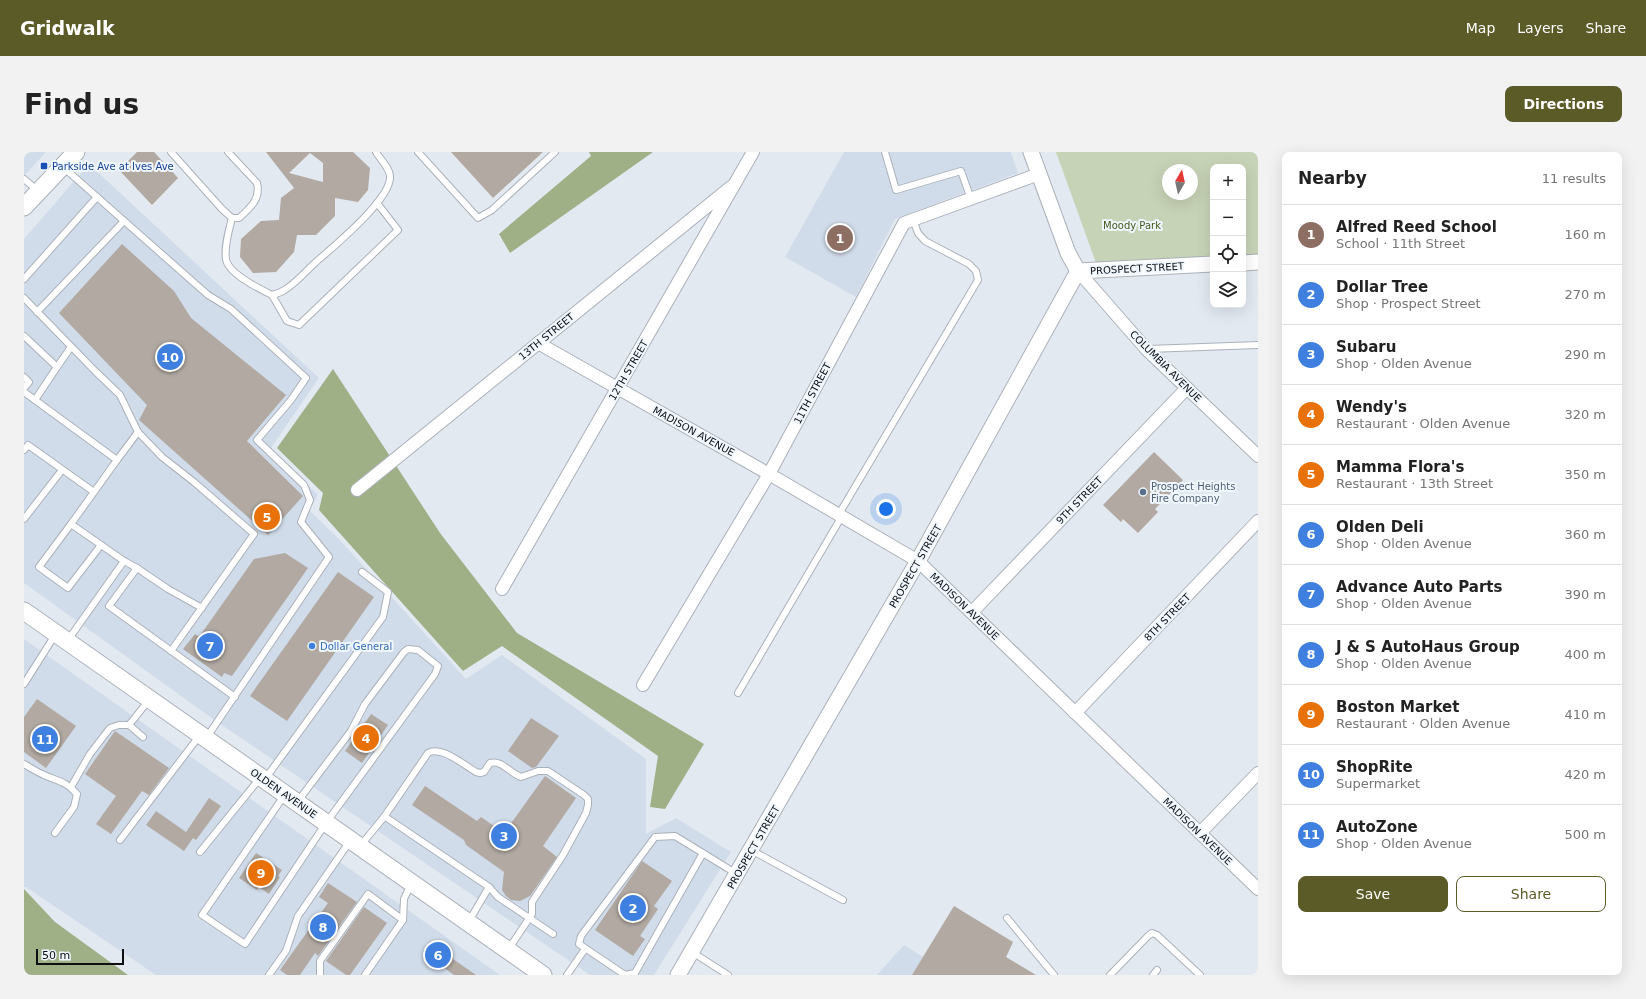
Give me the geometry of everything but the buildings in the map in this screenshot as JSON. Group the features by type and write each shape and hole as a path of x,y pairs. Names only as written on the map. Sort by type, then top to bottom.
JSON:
{"main road":[{"path":"24,207 76,152"},
{"name":"OLDEN AVENUE","path":"24,611 543,975"}],"street":[{"name":"12TH STREET","path":"502,589 753,152"},
{"path":"1031,152 1068,253 1078,271"},
{"name":"11TH STREET","path":"643,685 769,474 904,223 1040,174"},
{"name":"13TH STREET","path":"357,490 736,183"},
{"path":"1246,263 1258,262"},
{"name":"PROSPECT STREET","path":"678,975 918,561 1078,271 1210,264"},
{"name":"COLUMBIA AVENUE","path":"1078,271 1147,350 1258,456"},
{"name":"MADISON AVENUE","path":"538,343 841,515 918,561 1258,889"},
{"name":"9TH STREET","path":"972,612 1187,388"},
{"name":"8TH STREET","path":"1075,713 1258,521"},
{"path":"1200,833 1258,773"}],"lane":[{"path":"171,152 222,209 232,218 239,218 252,206 258,196 258,187 257,183 228,152"},
{"path":"272,295 285,290 347,234 377,203 389,185 391,177 376,152"},
{"path":"418,152 478,218 492,210 555,152"},
{"path":"884,152 896,190 962,171 971,199"},
{"path":"62,166 208,295 231,309 306,378 291,400 257,440 304,485 310,500 301,522 329,557 234,697 120,840"},
{"path":"24,179 39,191"},
{"path":"24,279 97,197"},
{"path":"232,218 227,244 226,260 234,271 246,282 272,295 287,321 299,325 398,230 377,203"},
{"path":"738,693 978,280 976,271 969,264 925,241 918,233 913,220"},
{"path":"37,312 124,221"},
{"path":"24,298 120,395 138,432 162,457 194,482 254,534 171,651"},
{"path":"24,336 57,367"},
{"path":"1147,350 1258,345"},
{"path":"36,400 71,347"},
{"path":"24,377 29,382 24,388"},
{"path":"24,392 117,460"},
{"path":"101,545 68,588 39,567 138,432"},
{"path":"26,447 94,492"},
{"path":"24,519 62,470"},
{"path":"71,524 124,561 168,589 202,608"},
{"path":"24,684 124,561"},
{"path":"137,568 109,606 234,697"},
{"path":"200,852 263,778 383,617 388,592 362,572"},
{"path":"408,649 418,650 438,666 435,674 326,823 245,944 202,915 291,798 351,731 365,704 404,652 408,649"},
{"path":"129,726 150,699"},
{"path":"72,787 90,754 110,728 119,725 129,726 143,737"},
{"path":"269,975 286,951 298,916 356,843 384,817 428,753 432,750 444,752 480,773 484,772 493,762 502,764 521,777 538,771 548,771 588,799 586,813 563,855 532,902 532,914 508,950"},
{"path":"24,764 45,776 59,780 72,787 77,794 74,806 55,834"},
{"path":"384,817 388,818 489,887 498,897 553,934"},
{"path":"703,853 635,973 625,975 585,950 579,944 581,936 655,837 675,836 703,853 737,874"},
{"path":"751,850 843,900"},
{"path":"365,975 404,920 404,899 412,883"},
{"path":"468,922 489,887"},
{"path":"320,975 320,961 368,894 404,920"},
{"path":"1007,918 1054,975"},
{"path":"1110,975 1152,933 1157,935 1200,975"},
{"path":"567,975 585,950"},
{"path":"692,952 728,975"}],"shaded area":[{"path":"24,152 46,152 24,176"},
{"path":"844,152 1011,152 1018,173 895,219 856,297 785,257"},
{"path":"89,164 319,378 271,448 318,495 309,510 337,537 466,679 502,655 646,759 646,834 676,818 731,852 654,975 590,975 213,719 24,583 24,239"},
{"path":"24,639 500,975 156,975 24,887"},
{"path":"904,945 952,975 877,975"}],"green space":[{"path":"589,152 653,152 510,253 499,234 591,156"},
{"name":"Moody Park","path":"1056,152 1258,152 1258,262 1246,263 1246,164 1210,164 1210,265 1100,274"},
{"path":"333,369 440,533 517,633 704,744 665,809 650,807 658,756 502,646 463,671 319,510 323,493 277,448"},
{"path":"24,889 55,922 128,975 24,975"}],"place":[{"name":"Parkside Ave at Ives Ave","path":"44,166"},
{"name":"Alfred Reed School","path":"840,238"},
{"name":"ShopRite","path":"170,357"},
{"name":"Prospect Heights Fire Company","path":"1143,492"},
{"name":"Mamma Flora's","path":"267,517"},
{"name":"Advance Auto Parts","path":"210,646"},
{"name":"Dollar General","path":"312,646"},
{"name":"Wendy's","path":"366,738"},
{"name":"AutoZone","path":"45,739"},
{"name":"Subaru","path":"504,836"},
{"name":"Boston Market","path":"261,873"},
{"name":"Dollar Tree","path":"633,908"},
{"name":"J & S AutoHaus Group","path":"323,927"},
{"name":"Olden Deli","path":"438,955"}]}
